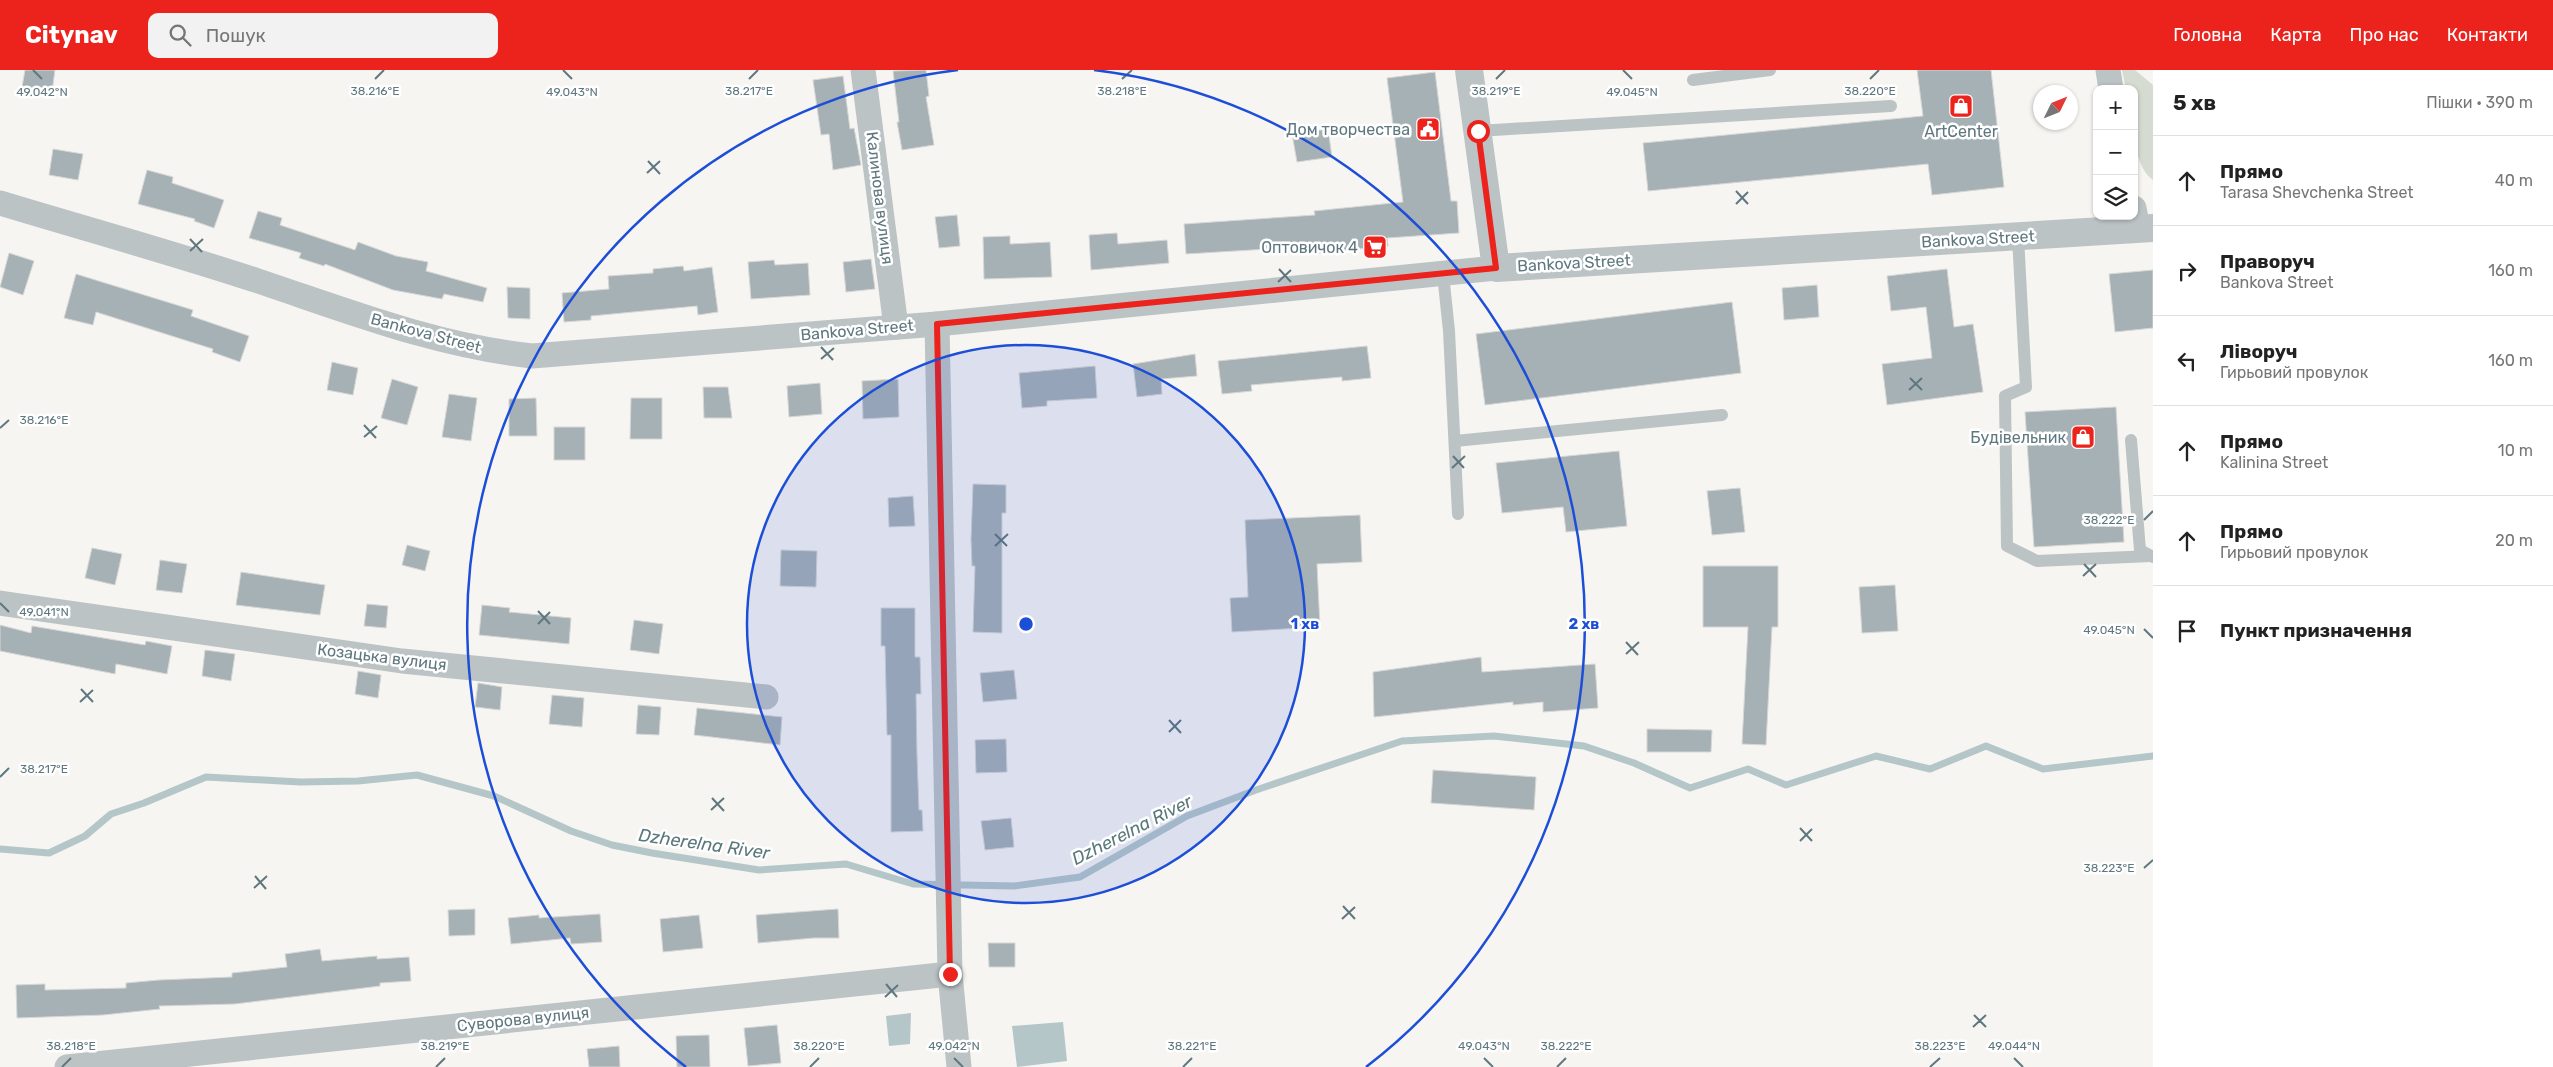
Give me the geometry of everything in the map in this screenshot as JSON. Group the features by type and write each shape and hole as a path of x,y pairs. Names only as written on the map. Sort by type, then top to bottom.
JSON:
{"street":[{"name":"Калинова вулиця","path":"863,70 896,327"},
{"path":"1469,70 1496,268"},
{"path":"2108,70 2111,85"},
{"name":"Bankova Street","path":"0,203 207,265 434,339 478,349 545,355 937,324 1496,268 2018,237 2142,222"},
{"path":"937,324 950,974 959,1067"},
{"name":"Козацька вулиця","path":"0,603 402,661 766,697"},
{"name":"Суворова вулиця","path":"66,1067 950,974"}],"lane":[{"path":"1692,80 1770,70"},
{"path":"1478,131 1891,106"},
{"path":"2018,237 2026,386 2005,396 2007,546 2036,561 2152,557"},
{"path":"1443,274 1455,441 1458,514"},
{"path":"1455,441 1722,415"},
{"path":"2130,440 2140,550 2152,557"}],"shaded area":[{"path":"2122,70 2135,70 2153,85 2153,180 2140,163 2138,155 2138,85 2125,85"},
{"path":"911,1013 910,1044 889,1046 886,1016"},
{"path":"1063,1022 1067,1061 1017,1067 1012,1026"}],"building":[{"path":"25,70 55,70 52,92 22,87"},
{"path":"926,70 929,96 926,97 934,145 902,150 897,122 899,122 893,71"},
{"path":"1917,70 1991,70 2004,187 1932,195 1928,164 1648,191 1643,143 1923,116"},
{"path":"1435,72 1451,201 1457,201 1459,233 1387,238 1388,246 1319,253 1318,246 1186,254 1184,224 1315,215 1314,211 1403,202 1387,78"},
{"path":"843,76 850,129 854,128 861,165 833,170 829,134 821,135 813,80"},
{"path":"1328,129 1332,157 1297,162 1292,134"},
{"path":"53,149 83,154 78,180 49,175"},
{"path":"147,170 173,177 172,183 224,200 214,228 194,221 195,219 138,204"},
{"path":"258,211 282,218 280,225 355,250 358,242 396,256 428,262 426,271 487,288 483,302 444,294 442,299 393,290 325,264 324,266 299,258 301,253 249,238"},
{"path":"957,215 960,246 939,248 935,217"},
{"path":"1117,233 1118,244 1167,240 1169,263 1091,270 1089,235"},
{"path":"1010,236 1010,244 1050,242 1052,277 984,279 983,237"},
{"path":"9,253 34,261 23,295 0,287"},
{"path":"871,259 875,289 846,292 843,262"},
{"path":"774,260 775,265 808,263 810,295 751,299 748,262"},
{"path":"683,266 684,271 712,267 718,312 698,315 697,306 591,316 591,320 564,322 562,293 609,289 608,276 653,273 653,269"},
{"path":"1947,269 1954,327 1973,324 1983,392 1887,405 1882,364 1932,358 1926,307 1891,311 1887,276"},
{"path":"2153,270 2153,328 2115,332 2109,274"},
{"path":"76,274 193,310 191,316 249,336 240,362 212,352 213,349 96,312 93,325 64,318"},
{"path":"1817,285 1819,317 1784,320 1782,288"},
{"path":"507,287 530,288 530,319 508,318"},
{"path":"1732,302 1741,373 1485,405 1476,334"},
{"path":"1367,346 1371,378 1342,381 1342,377 1251,385 1252,391 1222,394 1218,361"},
{"path":"1195,354 1197,376 1161,379 1162,394 1137,397 1133,364"},
{"path":"332,362 358,368 353,395 327,390"},
{"path":"1095,366 1097,398 1047,401 1047,406 1022,408 1019,373"},
{"path":"392,379 418,387 407,425 381,418"},
{"path":"898,379 899,417 863,419 862,381"},
{"path":"820,383 822,414 789,417 787,386"},
{"path":"703,387 728,387 732,418 704,418"},
{"path":"449,394 477,398 471,441 442,437"},
{"path":"536,398 537,436 509,436 509,399"},
{"path":"631,398 662,398 662,439 630,439"},
{"path":"2116,407 2124,542 2034,547 2025,412"},
{"path":"554,427 585,427 585,460 554,460"},
{"path":"1619,451 1627,526 1566,532 1563,507 1502,513 1496,463"},
{"path":"973,484 1006,485 1006,513 1002,513 1002,633 973,632 975,566 972,566 971,539"},
{"path":"1740,488 1745,532 1712,535 1707,491"},
{"path":"913,496 915,526 889,527 888,498"},
{"path":"1360,515 1362,562 1317,564 1320,627 1232,632 1230,598 1248,597 1245,520"},
{"path":"407,545 430,551 425,571 402,565"},
{"path":"92,548 122,554 115,585 85,578"},
{"path":"781,550 817,551 816,587 780,586"},
{"path":"160,560 187,564 182,593 156,590"},
{"path":"1703,566 1778,566 1778,627 1772,627 1766,745 1742,744 1748,627 1703,627"},
{"path":"241,572 325,585 320,615 236,605"},
{"path":"1895,585 1898,631 1862,633 1859,587"},
{"path":"367,604 388,606 386,628 364,626"},
{"path":"482,605 510,608 509,612 571,618 569,644 479,635"},
{"path":"881,608 915,608 915,657 920,657 921,694 916,694 917,755 919,810 922,810 923,831 891,832 891,735 887,735 885,646 881,646"},
{"path":"634,620 663,624 659,654 630,650"},
{"path":"0,625 31,633 32,626 145,645 146,641 172,646 167,674 116,664 115,674 0,651"},
{"path":"205,650 235,654 231,681 202,676"},
{"path":"1481,657 1482,672 1595,664 1598,708 1543,712 1543,702 1513,705 1513,702 1374,717 1373,672"},
{"path":"1014,670 1017,699 983,702 980,673"},
{"path":"358,671 381,675 378,698 355,694"},
{"path":"478,683 502,687 500,710 475,707"},
{"path":"552,695 584,698 582,727 549,724"},
{"path":"638,705 661,707 659,735 636,734"},
{"path":"697,708 782,717 780,745 694,735"},
{"path":"1647,729 1712,730 1711,752 1647,752"},
{"path":"1006,739 1007,772 976,773 975,740"},
{"path":"1433,770 1536,777 1534,810 1431,803"},
{"path":"1011,818 1014,847 985,850 981,821"},
{"path":"475,909 475,935 449,936 448,910"},
{"path":"838,909 839,938 814,938 758,943 756,915"},
{"path":"600,914 602,942 571,944 570,938 511,944 508,918 539,915 539,918"},
{"path":"699,915 703,948 663,952 660,919"},
{"path":"988,943 1015,943 1015,967 989,967"},
{"path":"320,949 322,961 377,956 377,959 409,957 411,981 380,983 380,986 235,1004 159,1006 160,1009 103,1015 17,1018 16,985 45,984 45,990 126,988 126,983 232,977 232,973 287,967 285,954"},
{"path":"777,1025 781,1063 748,1066 744,1028"},
{"path":"709,1035 710,1067 677,1067 676,1036"},
{"path":"619,1046 620,1067 589,1067 587,1049"}],"waterway":[{"name":"Dzherelna River","path":"0,849 49,853 85,836 111,814 144,803 206,777 300,782 358,781 417,775 494,796 571,831 612,845 652,853 759,870 846,864 913,884 1014,886 1080,877 1187,816 1256,790 1402,741 1494,736 1584,746 1634,763 1690,788 1748,769 1786,785 1876,756 1930,769 1986,746 2043,769 2153,756"}],"place":[{"name":"ArtCenter","path":"1961,106"},
{"name":"Дом творчества","path":"1428,129"},
{"name":"Оптовичок 4","path":"1375,247"},
{"name":"Будівельник","path":"2083,437"}],"route":[{"path":"950,974 937,324 1496,268 1478,131"}]}
